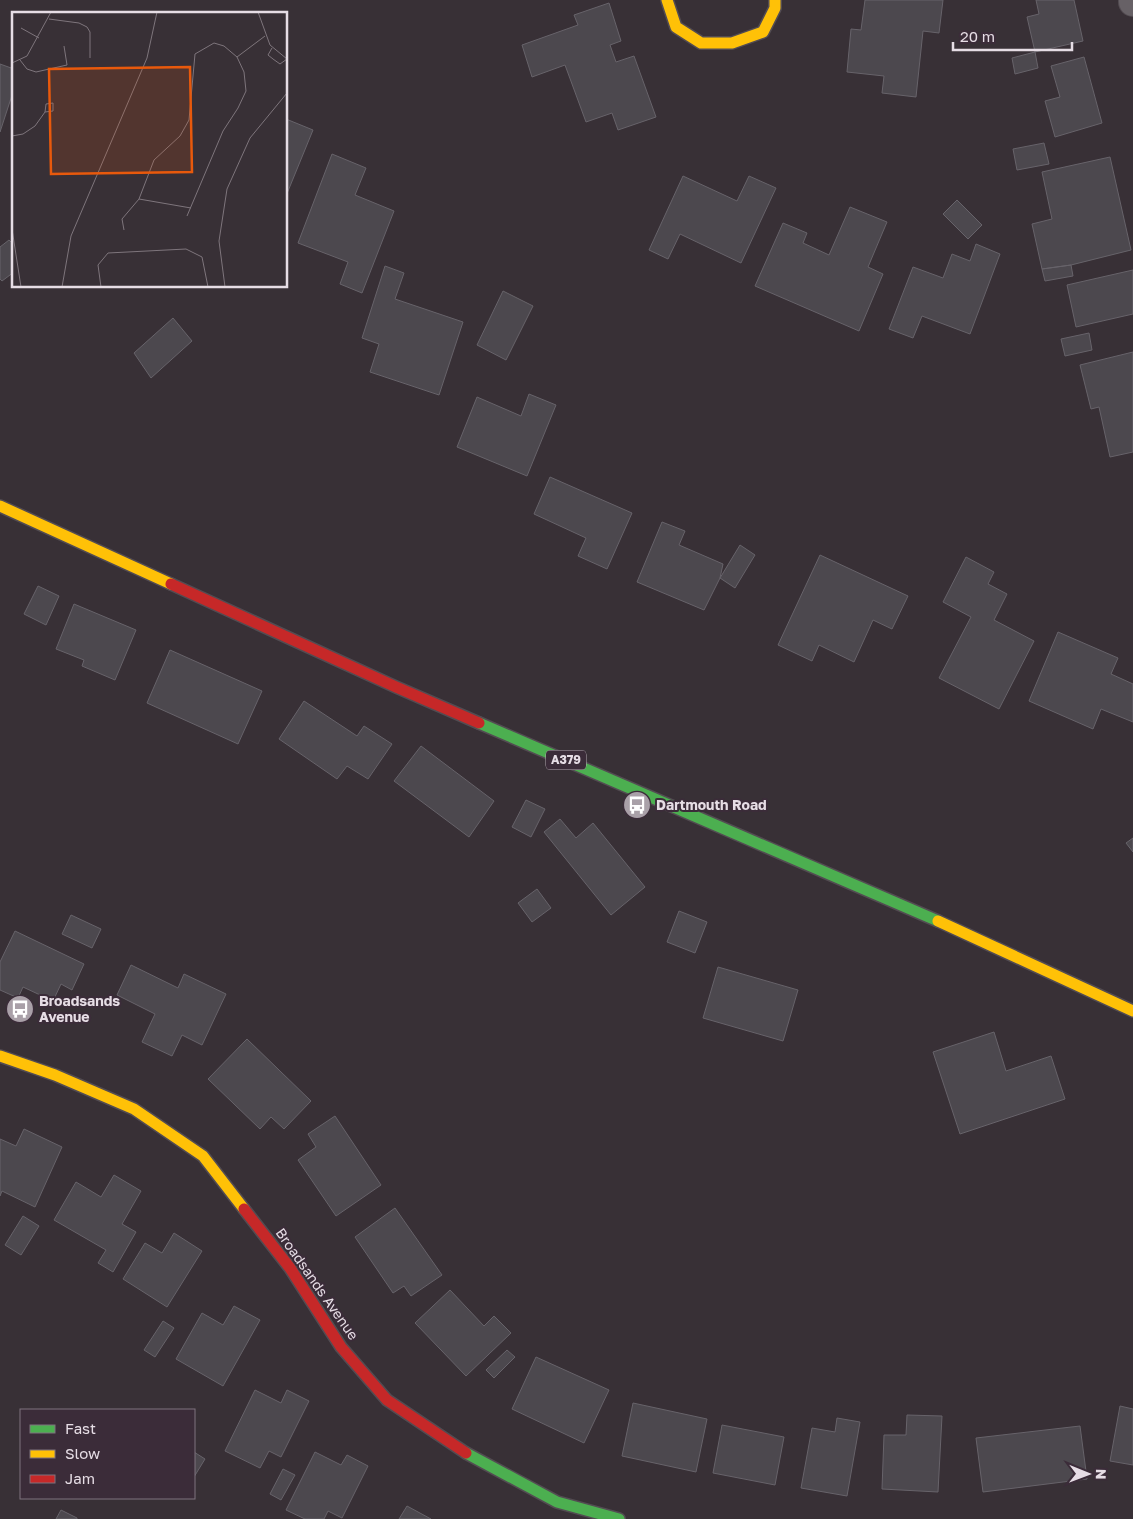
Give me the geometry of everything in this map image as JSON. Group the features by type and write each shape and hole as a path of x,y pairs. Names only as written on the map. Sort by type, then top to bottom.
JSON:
{"main road":[{"path":"667,0 676,27 701,43 732,43 763,32 775,8 775,0"},
{"name":"A379","path":"0,506 396,686 930,917 1133,1011"},
{"name":"Broadsands Avenue","path":"0,1056 55,1075 134,1109 203,1156 290,1268 341,1347 387,1400 460,1450 557,1502 619,1519"}],"building":[{"path":"865,0 943,0 939,33 923,31 916,97 882,93 884,76 847,72 851,29 861,30"},
{"path":"1036,0 1074,0 1083,41 1035,52 1027,17 1039,14"},
{"path":"609,3 621,41 610,45 616,62 634,56 656,117 618,130 612,113 586,122 565,65 532,77 522,45 578,25 574,15"},
{"path":"1035,52 1038,68 1015,74 1012,58"},
{"path":"1084,57 1102,123 1055,137 1045,101 1060,97 1051,66"},
{"path":"0,64 12,68 12,95 0,132"},
{"path":"288,120 313,130 288,191"},
{"path":"1044,143 1049,164 1017,170 1013,149"},
{"path":"332,154 366,168 355,195 394,211 362,293 340,284 348,262 298,243"},
{"path":"1110,157 1131,250 1071,265 1042,269 1032,224 1052,219 1042,172"},
{"path":"683,176 737,201 749,176 776,188 741,263 680,234 668,259 649,250"},
{"path":"957,200 982,225 968,239 943,214"},
{"path":"850,207 887,222 868,267 883,274 859,331 755,286 783,223 807,233 803,243 829,255"},
{"path":"9,240 12,243 12,274 2,281 0,279 0,247"},
{"path":"976,244 1000,254 970,334 922,316 913,338 889,329 913,267 943,278 952,254 970,261"},
{"path":"1071,265 1073,276 1045,281 1042,269"},
{"path":"385,266 404,273 395,299 463,322 439,395 370,372 379,344 362,338"},
{"path":"1133,270 1133,314 1076,327 1067,285"},
{"path":"503,291 533,306 506,360 477,345"},
{"path":"173,318 192,341 151,378 134,353"},
{"path":"1089,333 1092,350 1065,356 1061,339"},
{"path":"1133,352 1133,452 1110,457 1099,407 1091,409 1080,365"},
{"path":"529,394 556,405 527,476 457,447 477,397 521,416"},
{"path":"550,477 632,513 607,569 578,556 586,538 534,514"},
{"path":"662,522 685,531 679,545 723,564 720,578 704,610 637,582"},
{"path":"740,545 755,555 735,588 720,578"},
{"path":"820,555 908,596 892,629 873,620 854,662 819,645 812,661 778,645"},
{"path":"966,557 994,572 988,584 1007,594 994,620 1034,641 999,709 939,678 971,617 943,602"},
{"path":"38,586 59,596 46,625 24,614"},
{"path":"74,604 136,630 115,680 82,666 84,660 56,649"},
{"path":"1058,632 1118,658 1111,674 1133,684 1133,722 1101,709 1093,729 1029,701"},
{"path":"170,650 262,691 238,744 147,703"},
{"path":"304,701 357,736 364,726 392,744 368,779 347,766 337,779 279,739"},
{"path":"421,746 494,801 469,837 394,781"},
{"path":"526,800 545,809 531,837 512,827"},
{"path":"560,819 576,838 593,823 645,887 611,915 544,832"},
{"path":"1133,838 1133,852 1126,843"},
{"path":"537,889 551,908 532,922 518,903"},
{"path":"679,911 707,922 695,953 667,942"},
{"path":"71,915 101,929 92,948 62,934"},
{"path":"15,931 84,964 72,990 61,984 53,1001 23,987 18,998 0,990 0,962"},
{"path":"131,965 178,988 184,974 226,994 202,1045 182,1035 172,1056 142,1042 155,1014 117,995"},
{"path":"718,967 798,990 783,1041 703,1018"},
{"path":"994,1032 1006,1071 1051,1056 1065,1099 960,1134 933,1052"},
{"path":"247,1039 311,1101 284,1129 271,1117 260,1129 208,1079"},
{"path":"335,1116 381,1185 336,1216 298,1160 316,1147 308,1134"},
{"path":"24,1129 62,1147 35,1207 2,1191 0,1196 0,1139 16,1146"},
{"path":"114,1175 141,1191 122,1224 136,1232 113,1272 98,1263 106,1250 54,1220 76,1182 101,1197"},
{"path":"395,1208 442,1275 411,1296 404,1286 393,1293 355,1237"},
{"path":"23,1216 39,1226 21,1255 5,1245"},
{"path":"174,1233 202,1251 167,1307 123,1279 145,1243 162,1253"},
{"path":"450,1290 484,1326 494,1316 511,1333 466,1376 415,1323"},
{"path":"234,1306 260,1320 223,1386 176,1359 202,1313 223,1325"},
{"path":"163,1321 174,1328 155,1357 144,1350"},
{"path":"507,1350 515,1357 494,1378 486,1370"},
{"path":"536,1357 609,1390 584,1443 512,1409"},
{"path":"255,1390 281,1403 287,1390 309,1401 281,1457 269,1451 260,1468 225,1451"},
{"path":"633,1403 707,1419 696,1472 622,1456"},
{"path":"1120,1406 1133,1409 1133,1465 1110,1461"},
{"path":"907,1415 942,1416 938,1492 882,1489 884,1435 906,1435"},
{"path":"837,1418 860,1422 847,1496 801,1488 812,1428 835,1432"},
{"path":"722,1425 784,1437 775,1485 713,1473"},
{"path":"1080,1426 1087,1479 983,1492 976,1438"},
{"path":"315,1452 341,1465 347,1455 368,1466 342,1518 328,1511 324,1519 305,1519 286,1510"},
{"path":"195,1453 205,1459 195,1475"},
{"path":"283,1469 295,1475 281,1500 270,1494"},
{"path":"407,1506 431,1519 399,1519"},
{"path":"61,1510 77,1518 77,1519 56,1519"}],"traffic: fast":[{"path":"479,723 938,921"},
{"path":"466,1453 557,1502 619,1519"}],"traffic: slow":[{"path":"667,0 676,27 701,43 732,43 763,32 775,8 775,0"},
{"path":"0,506 171,584"},
{"path":"938,921 1133,1011"},
{"path":"0,1056 55,1075 134,1109 203,1156 244,1209"}],"traffic: jam":[{"path":"171,584 479,723"},
{"path":"244,1209 290,1268 341,1347 387,1400 466,1453"}],"place":[{"name":"Dartmouth Road","path":"637,805"},
{"name":"Broadsands Avenue","path":"20,1009"}]}
